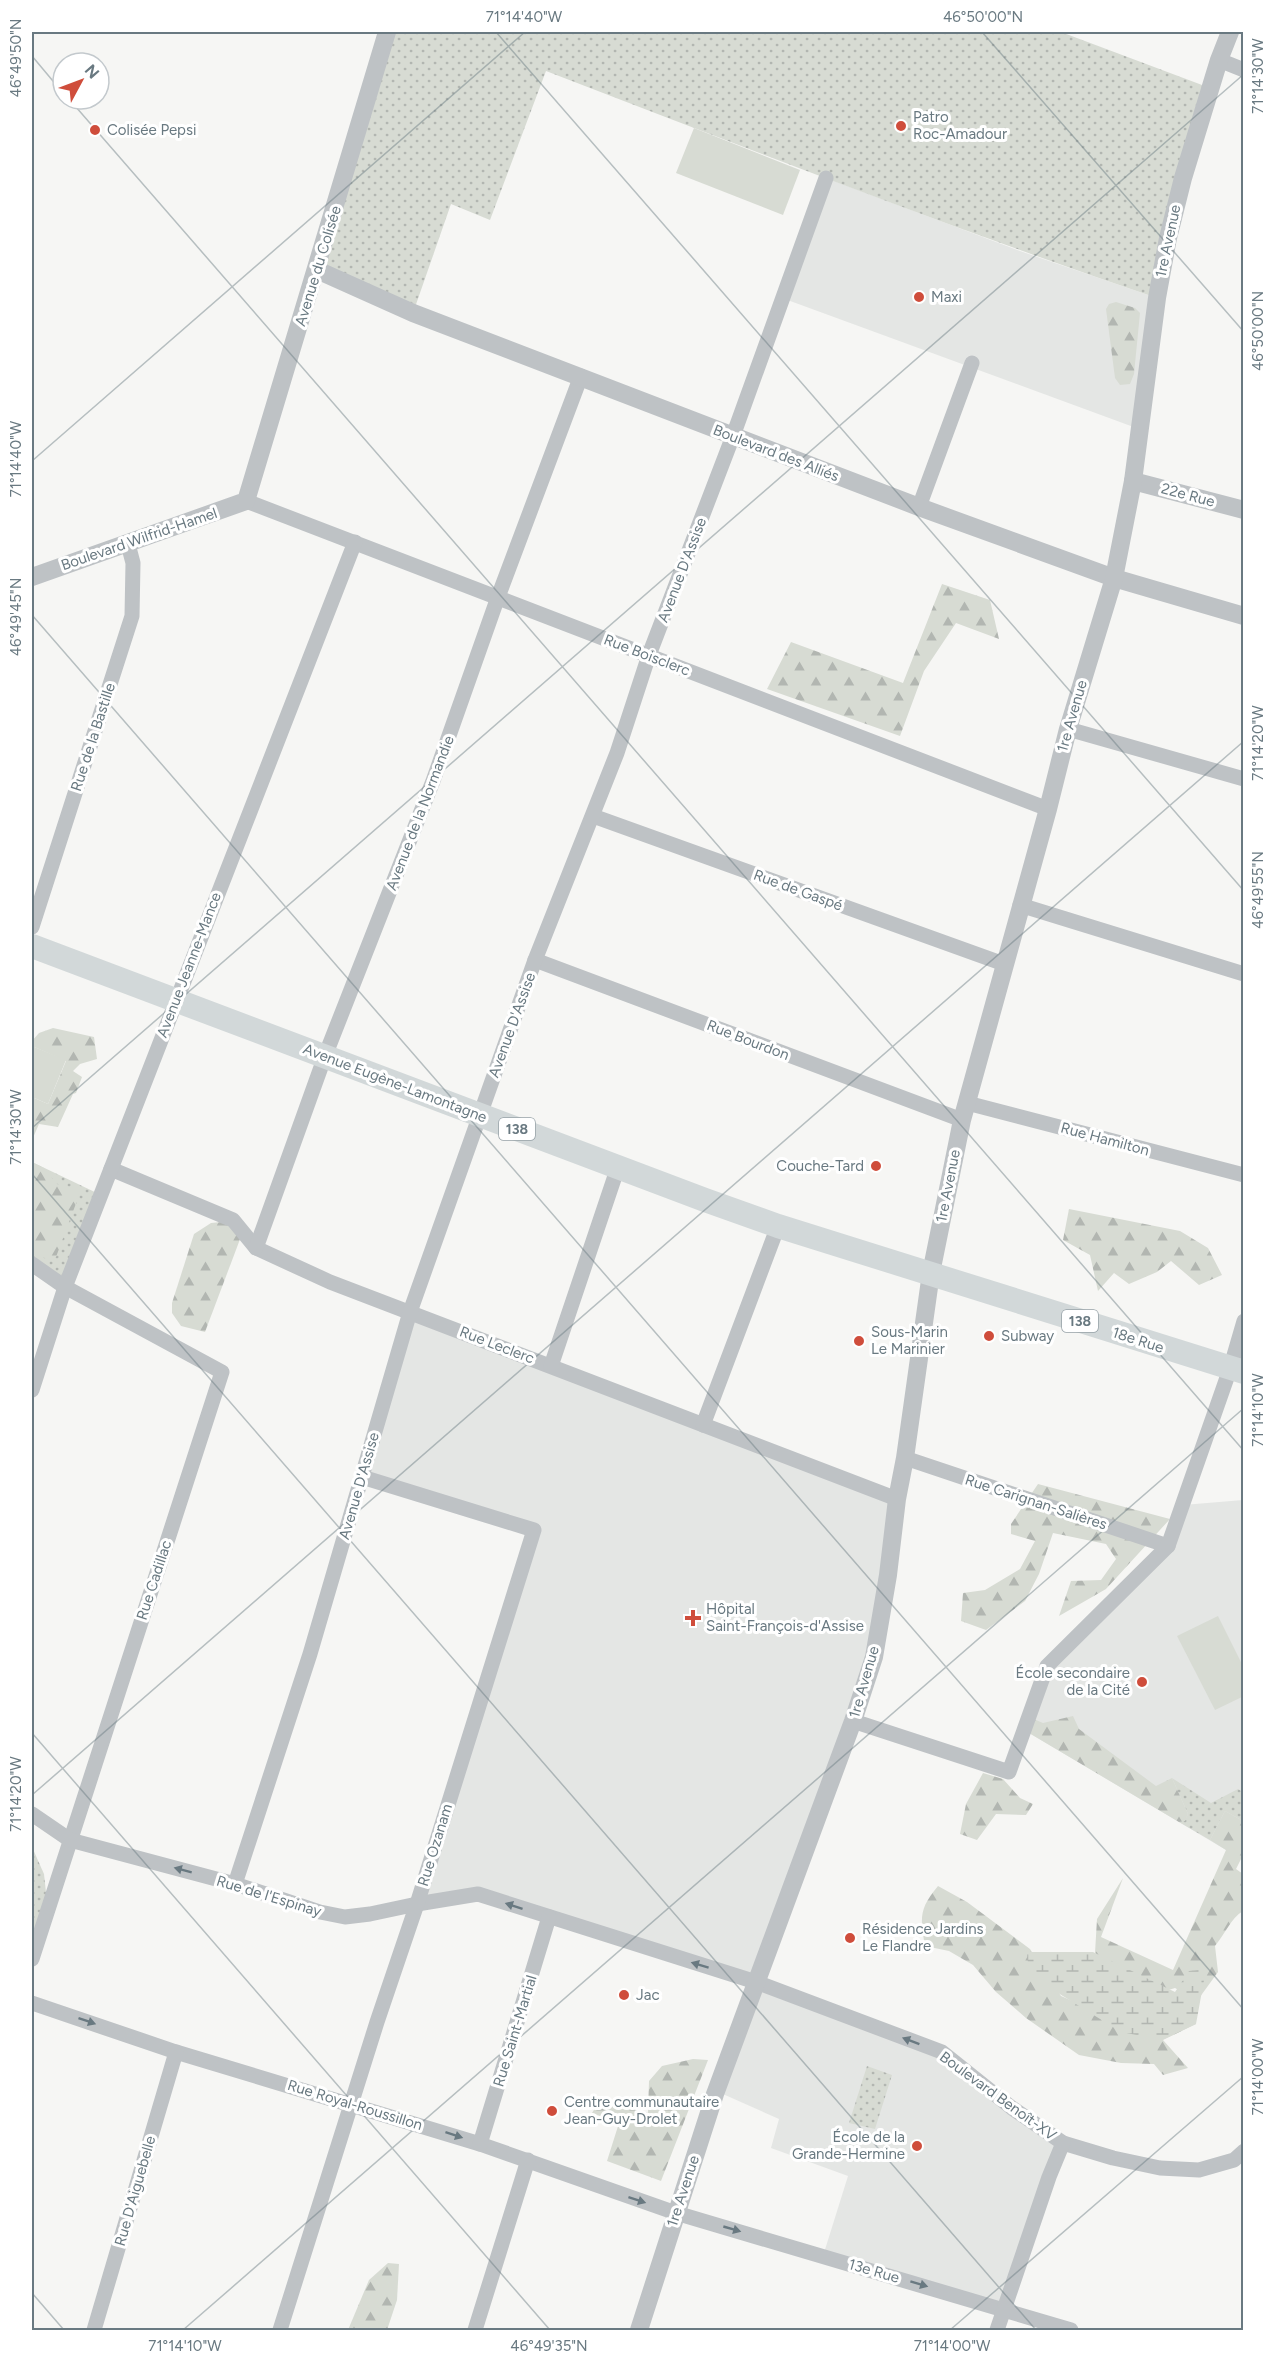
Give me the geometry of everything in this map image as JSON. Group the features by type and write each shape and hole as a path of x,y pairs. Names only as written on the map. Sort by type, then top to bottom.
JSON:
{"main road":[{"name":"Avenue Eugène-Lamontagne","path":"32,946 778,1226 931,1273"},
{"name":"18e Rue","path":"931,1273 1237,1371"}],"street":[{"name":"Avenue du Colisée","path":"246,501 387,32"},
{"name":"1re Avenue","path":"639,2331 715,2094 853,1721 874,1657 888,1575 897,1499 905,1458 931,1273 964,1112 1068,729 1114,578 1133,480 1156,298 1168,238 1183,178 1219,60 1230,32"},
{"path":"1219,60 1244,70"},
{"name":"Avenue D'Assise","path":"235,1884 310,1654 410,1312 535,960 617,753 649,655 733,436 825,178"},
{"name":"Boulevard des Alliés","path":"317,270 413,313 919,507 1114,578 1244,616"},
{"path":"919,507 972,363"},
{"name":"Avenue de la Normandie","path":"256,1248 325,1056 434,781 498,597 581,376"},
{"name":"22e Rue","path":"1133,480 1244,510"},
{"name":"Rue Boisclerc","path":"246,501 1048,809"},
{"name":"Boulevard Wilfrid-Hamel","path":"32,577 246,501"},
{"name":"Avenue Jeanne-Mance","path":"32,1390 65,1287 355,542"},
{"name":"Rue de la Bastille","path":"32,927 132,616 133,563 128,544"},
{"path":"1068,729 1244,779"},
{"name":"Rue de Gaspé","path":"593,816 1004,964"},
{"path":"1020,905 1244,974"},
{"name":"Rue Bourdon","path":"535,960 964,1112"},
{"name":"Rue Hamilton","path":"964,1112 1244,1176"},
{"path":"551,1366 618,1167"},
{"name":"Rue Leclerc","path":"111,1169 233,1220 256,1248 330,1282 897,1499"},
{"path":"703,1425 778,1226"},
{"path":"32,1264 65,1287"},
{"name":"Rue Cadillac","path":"32,1959 222,1372 65,1287"},
{"path":"853,1721 1009,1772 1047,1666 1168,1546 1237,1371 1244,1321"},
{"name":"Rue Carignan-Salières","path":"905,1458 1168,1546"},
{"name":"Rue Ozanam","path":"280,2331 534,1530 362,1477"},
{"name":"Rue de l'Espinay","path":"32,1814 70,1840 235,1884 320,1912 345,1917 478,1894 756,1982"},
{"name":"Rue Saint-Martial","path":"480,2144 549,1917"},
{"name":"Boulevard Benoît-XV","path":"756,1982 942,2052 1012,2108 1063,2143 1113,2158 1160,2168 1199,2170 1240,2158"},
{"name":"Rue Royal-Roussillon","path":"32,2003 176,2052 480,2144 676,2213"},
{"name":"Rue D'Aiguebelle","path":"94,2331 176,2052"},
{"path":"997,2331 1049,2176 1063,2143"},
{"path":"475,2331 528,2160"},
{"name":"13e Rue","path":"676,2213 1071,2331"}],"shaded area":[{"path":"826,178 1020,251 1157,298 1139,429 782,298"},
{"name":"Hôpital Saint-François-d'Assise","path":"410,1312 897,1499 874,1657 756,1982 942,2052 1063,2143 1003,2310 823,2256 848,2176 771,2148 779,2119 716,2091 756,1983 478,1894 417,1904 533,1530 362,1477"},
{"name":"École secondaire de la Cité","path":"1243,1500 1243,1823 1226,1850 1024,1730 1047,1666 1168,1546 1183,1505"}],"green space":[{"path":"384,32 1061,32 1210,88 1157,298 927,216 546,71 490,220 451,204 413,313 317,270"},
{"path":"694,128 800,170 783,215 676,173"},
{"path":"1116,302 1135,308 1140,313 1134,374 1130,384 1120,385 1115,378 1106,309 1109,304"},
{"path":"942,584 990,600 999,639 956,623 924,671 900,736 767,689 791,642 903,683"},
{"path":"53,1028 94,1037 97,1059 80,1064 73,1071 82,1077 58,1127 39,1124 32,1140 32,1097 48,1104 66,1061 32,1046 32,1041 39,1033"},
{"path":"32,1046 66,1060 48,1104 32,1097"},
{"path":"32,1162 101,1195 65,1287 32,1264"},
{"path":"32,1162 44,1168 57,1184 81,1190 56,1257 47,1260 32,1248 34,1214 32,1212"},
{"path":"1069,1209 1180,1231 1208,1248 1222,1275 1199,1285 1171,1261 1157,1272 1129,1284 1114,1273 1098,1291 1090,1255 1063,1240"},
{"path":"231,1221 245,1226 205,1332 181,1326 172,1313 172,1303 194,1234 211,1223"},
{"path":"1038,1484 1170,1519 1106,1589 1059,1616 1071,1581 1101,1580 1116,1559 1106,1544 1053,1533 1039,1574 1025,1601 986,1630 961,1621 963,1593 985,1590 1020,1569 1035,1541 1011,1534 1011,1524"},
{"path":"1218,1616 1243,1666 1244,1696 1215,1710 1177,1636"},
{"path":"1073,1716 1079,1729 1156,1786 1172,1778 1188,1814 1185,1821 1179,1822 1024,1730 1029,1717 1043,1723"},
{"path":"983,1773 1003,1779 1020,1798 1033,1804 1026,1815 996,1814 977,1840 960,1834 966,1804"},
{"path":"1172,1778 1211,1803 1238,1789 1243,1792 1243,1821 1225,1811 1210,1840 1179,1822 1185,1820 1188,1814"},
{"path":"1225,1811 1243,1821 1243,1855 1236,1869 1243,1874 1243,1911 1215,1946 1218,1972 1197,2001 1175,1988 1143,1998 1095,1953 1097,1919 1123,1878 1101,1937 1173,1970 1226,1850 1210,1840"},
{"path":"32,1847 44,1874 48,1911 32,1959"},
{"path":"938,1886 967,1902 1030,1949 1061,1996 1128,2025 1196,2024 1163,2040 1188,2068 1163,2075 1154,2064 1121,2063 1079,2055 1026,2018 996,1992 973,1965 949,1951 925,1946 922,1914 927,1901"},
{"path":"1027,1952 1093,1952 1175,1992 1189,1971 1206,1969 1196,2024 1162,2040 1121,2032 1029,1975"},
{"path":"693,2059 708,2060 661,2181 607,2161 619,2123 592,2113 600,2100 648,2113 649,2081 662,2066"},
{"path":"867,2066 892,2075 875,2129 849,2123"},
{"path":"388,2263 399,2264 397,2300 387,2330 348,2330 369,2280"}],"place":[{"name":"Patro Roc-Amadour","path":"901,126"},
{"name":"Colisée Pepsi","path":"95,130"},
{"name":"Maxi","path":"919,297"},
{"name":"Couche-Tard","path":"876,1166"},
{"name":"Subway","path":"989,1336"},
{"name":"Sous-Marin Le Marinier","path":"859,1341"},
{"name":"Hôpital Saint-François-d'Assise","path":"693,1618"},
{"name":"École secondaire de la Cité","path":"1142,1682"},
{"name":"Résidence Jardins Le Flandre","path":"850,1938"},
{"name":"Jac","path":"624,1995"},
{"name":"Centre communautaire Jean-Guy-Drolet","path":"552,2111"},
{"name":"École de la Grande-Hermine","path":"917,2146"}]}
